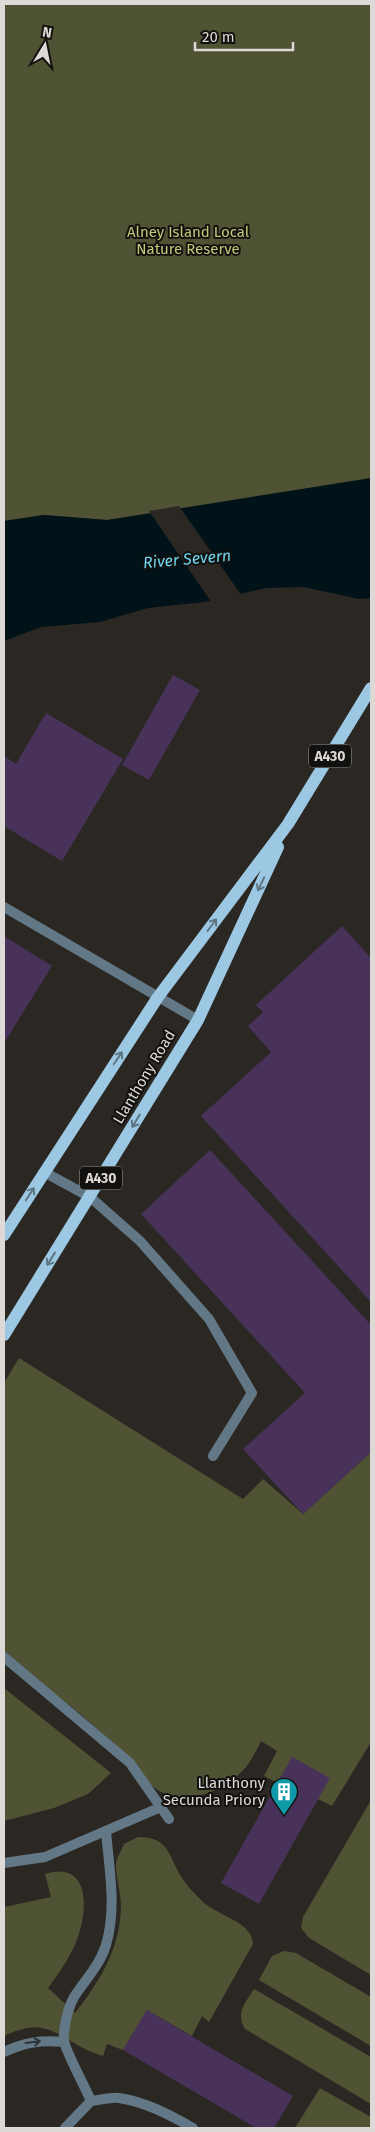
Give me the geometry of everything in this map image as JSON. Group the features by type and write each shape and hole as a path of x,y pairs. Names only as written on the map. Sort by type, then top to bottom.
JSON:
{"main road":[{"name":"Llanthony Road","path":"4,1236 158,997 288,824 371,688"},
{"name":"Llanthony Road","path":"4,1335 198,1020 288,824"}],"street":[{"path":"4,907 198,1020"},
{"path":"44,1172 90,1197 140,1241 209,1319 252,1394 213,1456"},
{"path":"4,1657 130,1763 169,1819"},
{"path":"4,1862 45,1857 161,1807"},
{"path":"92,2100 64,2042 68,2015 74,1998 94,1969 105,1947 111,1924 106,1831"},
{"path":"4,2052 24,2043 44,2040 64,2042"},
{"path":"65,2128 92,2100 118,2098 146,2105 170,2115 193,2128"}],"green space":[{"name":"Alney Island Local Nature Reserve","path":"4,4 371,4 371,485 107,520 44,515 4,521"},
{"path":"19,1358 243,1499 263,1479 303,1514 371,1452 371,1742 332,1806 318,1799 292,1758 278,1783 264,1776 277,1751 261,1741 246,1767 237,1776 214,1791 188,1797 162,1792 151,1785 124,1753 93,1725 4,1654 4,1383"},
{"path":"4,1688 111,1773 88,1794 54,1808 4,1821"},
{"path":"371,1800 371,1975 309,1938 301,1928 303,1917"},
{"path":"138,1837 156,1840 162,1844 167,1849 182,1878 197,1896 208,1906 240,1924 251,1936 253,1944 209,2022 202,2016 192,2036 147,2010 123,2050 107,2044 103,2056 46,2029 34,2027 4,2036 4,1907 51,1897 45,1874 60,1871 71,1874 79,1882 83,1892 84,1904 80,1930 70,1954 48,1988 75,2013 93,1989 113,1951 120,1922 121,1907 116,1862 124,1844"},
{"path":"284,1951 296,1953 371,1997 371,2046 259,1980 272,1956"},
{"path":"254,1989 371,2057 371,2104 245,2029 241,2013"},
{"path":"320,2088 371,2117 371,2128 295,2128"}],"water":[{"name":"River Severn","path":"371,478 371,598 359,599 304,587 266,588 204,602 148,608 100,622 41,627 4,641 4,521 44,515 107,520"}],"pier":[{"path":"179,506 242,596 212,603 149,511"}],"building":[{"path":"173,675 200,690 149,780 122,765"},
{"path":"46,713 123,759 62,861 4,826 4,756 16,764"},
{"path":"342,926 371,958 371,1302 201,1116 271,1052 248,1026 263,1012 256,1005"},
{"path":"4,936 52,966 4,1043"},
{"path":"210,1150 371,1325 371,1452 303,1514 243,1449 305,1393 141,1214"},
{"name":"Llanthony Secunda Priory","path":"292,1757 330,1778 259,1904 221,1883"},
{"path":"147,2010 293,2096 274,2128 256,2128 123,2050"}],"place":[{"name":"Llanthony Secunda Priory","path":"284,1816"}]}
